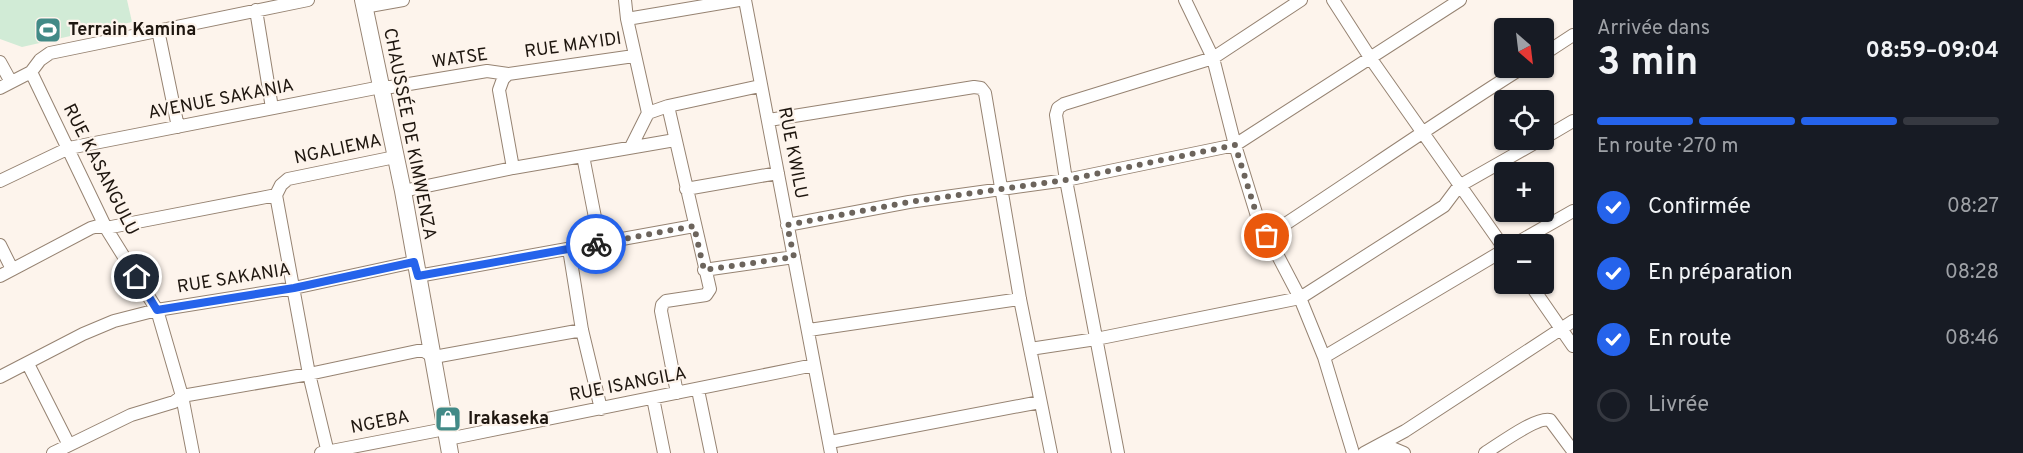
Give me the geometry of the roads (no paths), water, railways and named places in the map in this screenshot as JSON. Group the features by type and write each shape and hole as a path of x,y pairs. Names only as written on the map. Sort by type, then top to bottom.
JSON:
{"street":[{"path":"0,62 6,85 31,72 39,60 50,53 256,10 274,3 308,0"},
{"path":"363,4 403,0"},
{"path":"625,0 634,56 648,113 631,147"},
{"path":"627,19 739,0"},
{"name":"RUE KWILU","path":"745,0 831,447"},
{"path":"1185,0 1213,58 1235,145 1257,216 1300,298 1324,357 1353,453"},
{"path":"1118,453 1066,180 1056,115 1058,108 1064,104 1213,58 1301,0"},
{"path":"1333,0 1371,59 1494,235"},
{"path":"787,225 909,202 1066,180 1235,145 1460,0"},
{"name":"CHAUSSÉE DE KIMWENZA","path":"363,4 403,191 448,440"},
{"path":"256,10 272,108"},
{"path":"158,30 178,127"},
{"path":"1554,47 1573,35"},
{"name":"RUE MAYIDI","path":"513,168 499,90 507,74 634,56"},
{"name":"WATSE","path":"381,87 487,71 507,74"},
{"name":"RUE KASANGULU","path":"31,72 106,228 157,310 182,396 193,453"},
{"path":"1267,236 1506,78"},
{"path":"648,113 668,106 760,86"},
{"name":"AVENUE SAKANIA","path":"0,182 69,148 381,87"},
{"path":"769,120 974,87 981,88 985,93 1020,299 1051,453"},
{"path":"668,106 710,289 706,295 666,301 662,305 661,311 677,393"},
{"path":"1554,132 1573,121"},
{"path":"403,191 513,168 675,140"},
{"path":"1030,349 1096,339 1300,298 1444,206 1459,186 1523,150"},
{"path":"583,156 600,243"},
{"name":"NGALIEMA","path":"276,195 281,185 288,179 395,157"},
{"path":"686,189 778,173"},
{"path":"0,276 91,228 98,226 106,228 276,195 325,453"},
{"path":"1533,234 1573,211"},
{"name":"RUE SAKANIA","path":"0,377 102,326 157,310 416,269 569,249 694,226"},
{"path":"0,245 12,269"},
{"path":"569,249 582,330 601,409"},
{"path":"1324,357 1494,255"},
{"path":"704,270 794,257"},
{"path":"1537,294 1573,346"},
{"path":"809,330 1020,299"},
{"path":"1364,453 1405,431 1573,321"},
{"path":"53,453 131,415 174,402 182,396 309,374 417,351 424,351 434,357 582,330"},
{"path":"28,364 69,445"},
{"name":"RUE ISANGILA","path":"448,440 814,365"},
{"path":"698,390 711,453"},
{"path":"653,398 664,453"},
{"path":"831,447 1040,402"},
{"path":"1485,453 1546,418 1550,420 1573,451"},
{"name":"NGEBA","path":"325,453 448,440"},
{"path":"1374,453 1392,448 1404,453"}],"place":[{"name":"Terrain Kamina","path":"48,30"},
{"name":"Irakaseka","path":"448,419"}]}
